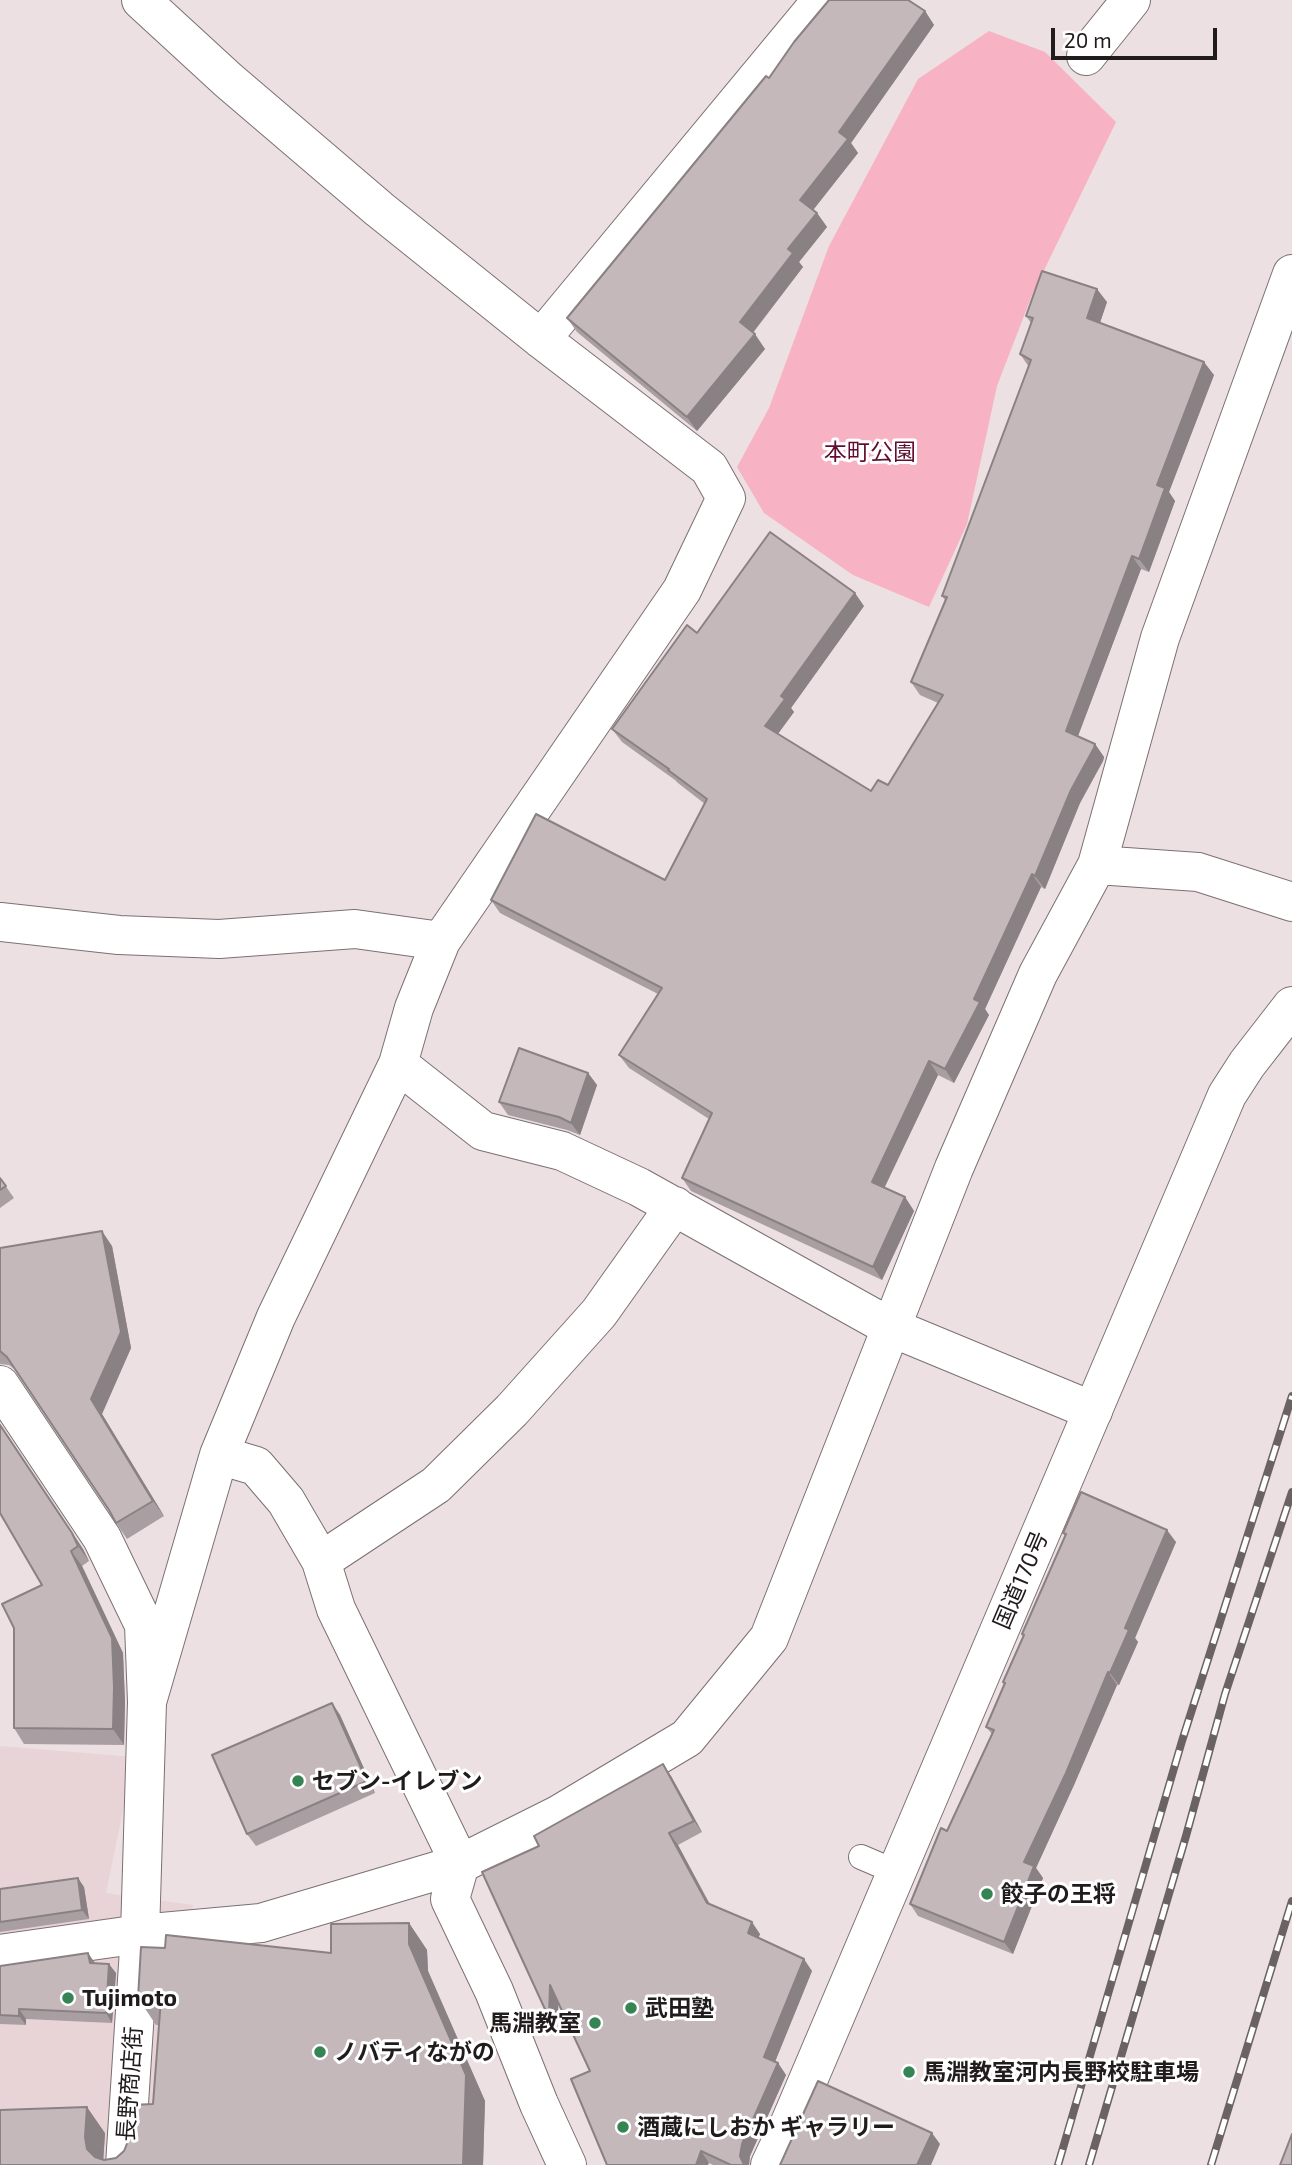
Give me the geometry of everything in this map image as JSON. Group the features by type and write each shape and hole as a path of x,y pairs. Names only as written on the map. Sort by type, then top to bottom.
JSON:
{"main road":[{"path":"141,0 228,80 369,201 541,339 709,468 726,498 682,590 441,941 414,1008 398,1064 276,1317 219,1455 147,1702"},
{"path":"541,339 822,0"},
{"path":"1086,56 1131,0"},
{"path":"0,1954 140,1934 261,1923 460,1864 558,1815 687,1738 769,1638 954,1167 1038,974 1097,865 1160,638 1292,274"},
{"path":"1097,865 1198,872 1292,902"},
{"path":"0,922 119,935 219,939 355,929 441,941"},
{"name":"国道170号","path":"770,2165 1227,1096 1247,1064 1292,1006"},
{"path":"398,1064 483,1130 562,1151 675,1206 890,1327 1093,1411"},
{"path":"321,1561 436,1485 512,1410 599,1313 675,1206"},
{"path":"0,1385 102,1538 144,1625 147,1702"},
{"path":"219,1455 256,1466 286,1501 321,1561 336,1609 460,1864 450,1899 494,1991 539,2104 567,2165"},
{"name":"長野商店街","path":"125,2165 140,1934 147,1702"}],"lane":[{"path":"861,1857 896,1872"}],"shaded area":[{"path":"0,1746 134,1757 106,1893 193,1905 184,1962 168,2165 0,2165"}],"green space":[{"name":"本町公園","path":"989,31 1045,52 1116,122 1032,295 997,386 967,524 929,607 853,575 764,513 737,467 769,408 829,246 918,79"}],"building":[{"path":"829,0 908,0 925,11 839,132 848,139 800,200 817,213 788,249 793,253 740,322 755,334 687,417 567,318 766,76 769,78 794,42"},
{"path":"1042,271 1097,289 1087,318 1204,362 1157,485 1165,488 1139,559 1132,556 1066,731 1095,744 1094,748 1071,790 1035,876 1032,874 974,999 980,1002 945,1069 929,1061 872,1182 905,1197 873,1267 682,1178 712,1113 619,1055 662,988 491,900 536,814 665,880 707,799 612,729 687,625 697,633 770,532 855,593 781,696 785,699 765,726 871,791 878,780 888,785 943,695 911,682 947,597 942,596 1031,360 1020,354 1033,318 1026,316"},
{"path":"519,1048 588,1073 571,1123 559,1117 499,1102"},
{"path":"0,1178 6,1186 0,1190"},
{"path":"102,1231 121,1332 91,1399 153,1501 116,1523 7,1357 0,1351 0,1248"},
{"path":"0,1425 78,1546 71,1551 112,1638 113,1729 14,1728 14,1628 2,1604 42,1585 0,1513"},
{"path":"1081,1492 1167,1530 1125,1628 1129,1630 1024,1862 1034,1866 1004,1942 910,1904 941,1828 947,1831 994,1730 986,1727"},
{"name":"セブン-イレブン","path":"332,1703 367,1781 247,1834 212,1755"},
{"path":"663,1764 694,1821 669,1833 707,1903 752,1922 748,1933 804,1959 764,2057 778,2063 742,2144 740,2156 744,2165 731,2165 701,2151 696,2165 607,2165 571,2079 590,2071 550,1985 549,2018 482,1872 539,1846 534,1836"},
{"path":"78,1878 82,1910 0,1922 0,1889"},
{"name":"ノバティながの","path":"409,1923 409,1944 466,2075 463,2165 0,2165 0,2110 87,2107 87,2149 95,2157 104,2160 116,2158 124,2151 128,2141 131,2105 153,2104 161,1999 138,1998 141,1947 165,1948 166,1935 331,1953 331,1924"},
{"path":"88,1953 90,1963 109,1964 106,2013 19,2009 19,2016 0,2015 0,1966"},
{"path":"818,2081 932,2133 917,2165 780,2165"},
{"path":"1292,2134 1292,2165 1280,2165"}],"railway":[{"path":"1058,2165 1182,1741 1292,1396"},
{"path":"1089,2165 1225,1694 1292,1492"},
{"path":"1211,2165 1292,1901"}],"place":[{"name":"セブン-イレブン","path":"298,1781"},
{"name":"餃子の王将","path":"987,1894"},
{"name":"Tujimoto","path":"68,1998"},
{"name":"武田塾","path":"631,2008"},
{"name":"馬淵教室","path":"595,2023"},
{"name":"ノバティながの","path":"320,2052"},
{"name":"馬淵教室河内長野校駐車場","path":"909,2072"},
{"name":"酒蔵にしおか ギャラリー","path":"623,2127"}]}
